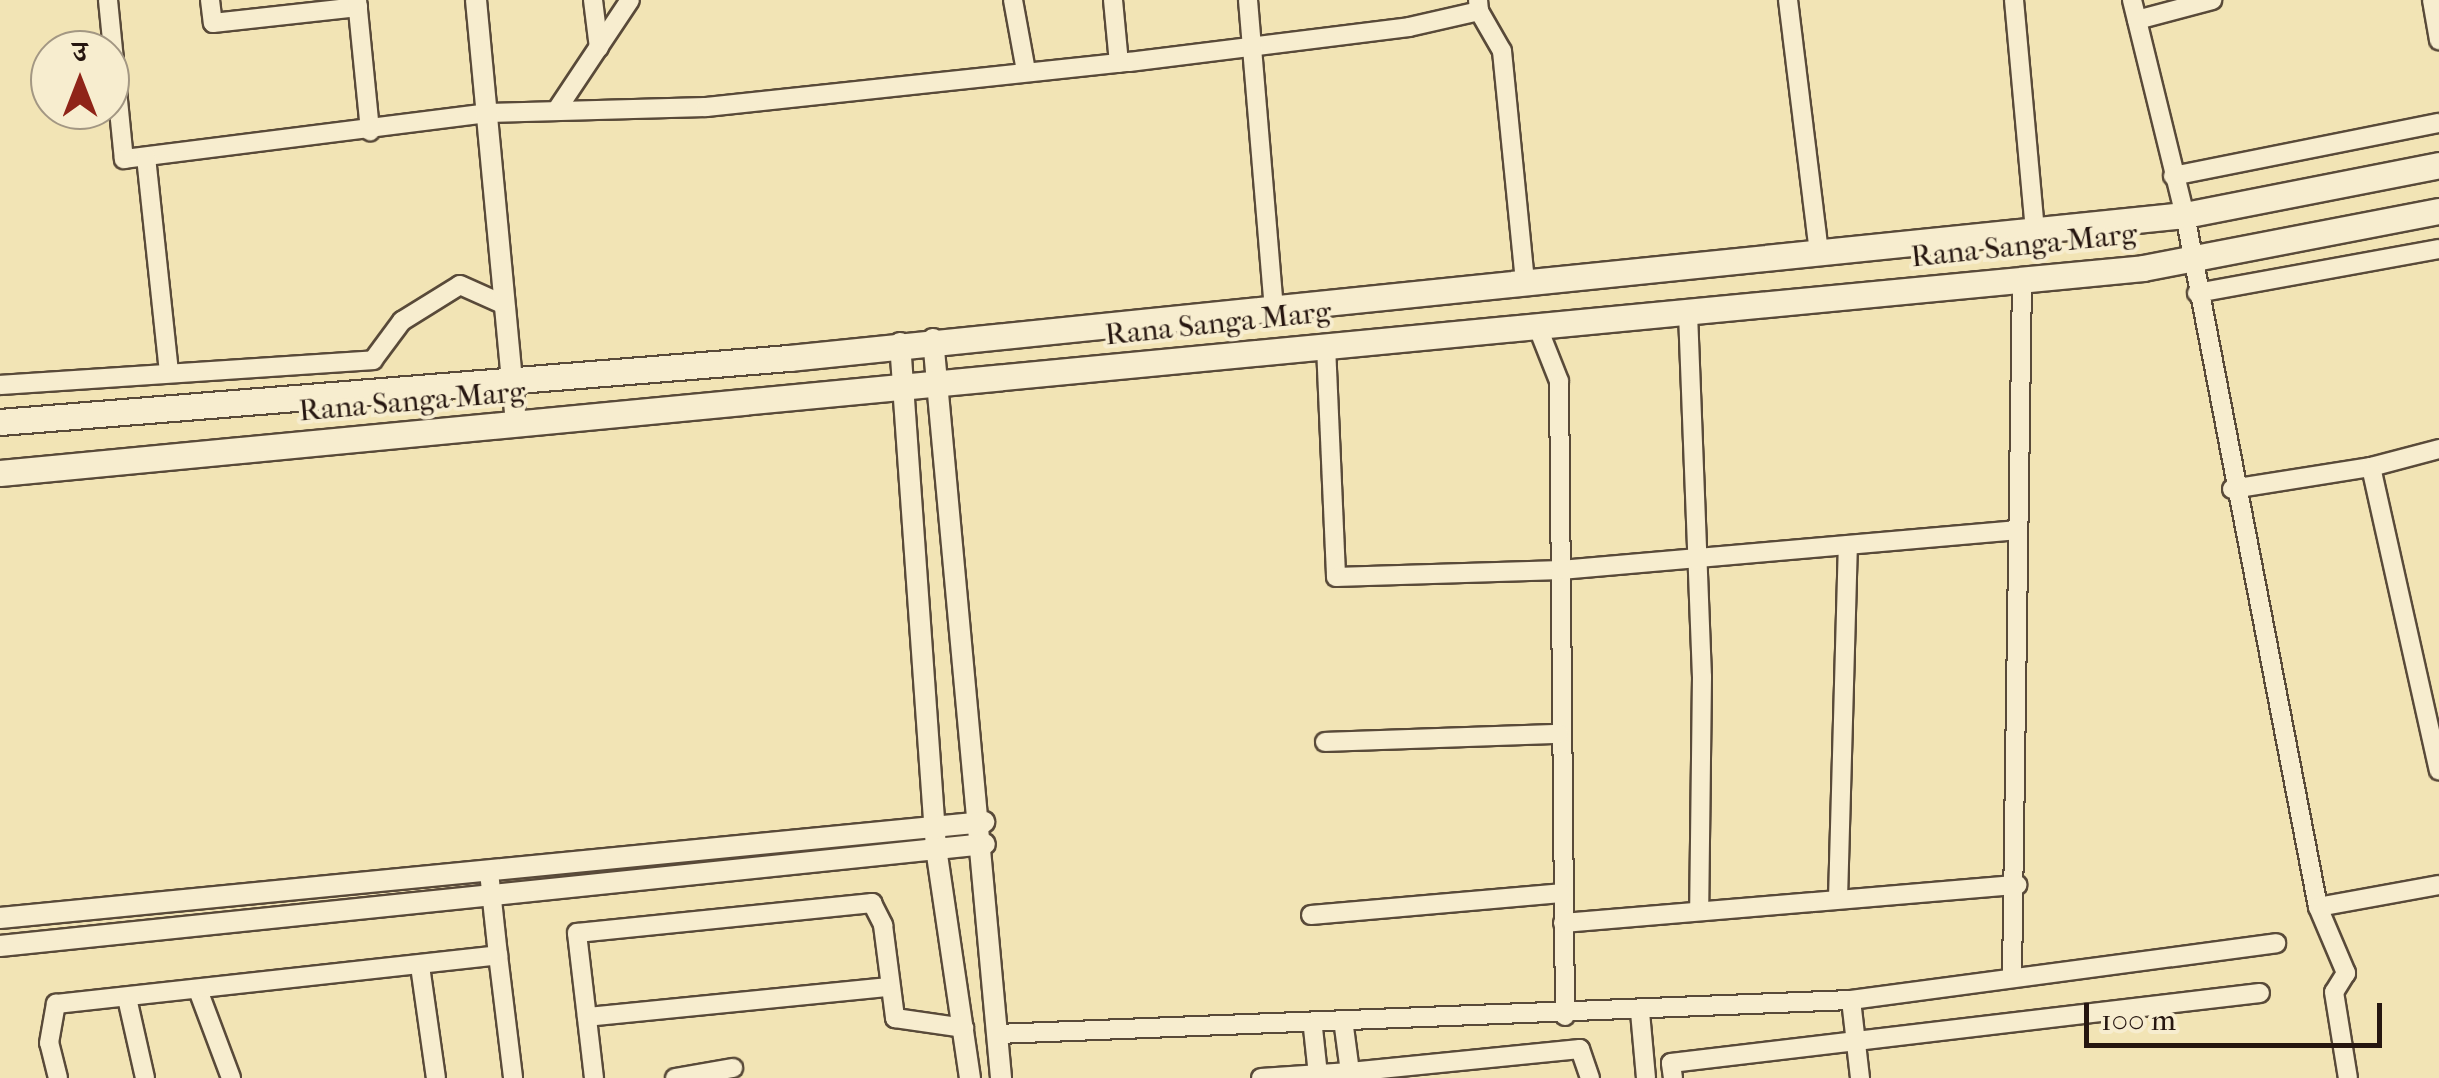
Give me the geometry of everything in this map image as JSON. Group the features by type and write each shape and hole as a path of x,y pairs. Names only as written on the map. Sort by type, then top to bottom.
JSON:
{"main road":[{"name":"Rana Sanga Marg","path":"0,422 1274,309 2185,215 2439,165"},
{"name":"Rana Sanga Marg","path":"0,473 908,390 2022,279 2189,259 2439,211"}],"street":[{"path":"108,0 124,159 488,114 706,107 1119,62 1479,6 1502,51 1524,282"},
{"path":"210,0 213,23 357,4 370,131"},
{"path":"476,0 516,425"},
{"path":"593,0 599,48"},
{"path":"556,112 630,0"},
{"path":"1014,0 1026,71"},
{"path":"1113,0 1119,62"},
{"path":"1248,0 1274,309"},
{"path":"1788,0 1820,252"},
{"path":"2014,0 2035,230"},
{"path":"2132,0 2185,215 2189,259 2232,489 2318,908 2346,973 2334,992 2348,1078"},
{"path":"2137,20 2212,0"},
{"path":"2432,0 2439,40"},
{"path":"2173,176 2439,123"},
{"path":"146,156 169,372"},
{"path":"2198,293 2439,249"},
{"path":"2012,977 2017,885 2015,530 2022,279"},
{"path":"0,385 373,360 402,321 460,285 505,306"},
{"path":"1688,313 1696,558 1699,910"},
{"path":"1538,328 1560,381 1559,734 1565,1016"},
{"path":"932,339 984,822 1001,1078"},
{"path":"900,343 908,390 936,848 970,1078"},
{"path":"1326,346 1336,578 1561,570 2015,530"},
{"path":"2232,489 2371,467 2439,449"},
{"path":"2371,467 2439,770"},
{"path":"1838,899 1848,546"},
{"path":"1325,742 1559,734"},
{"path":"0,918 984,822"},
{"path":"0,946 985,844"},
{"path":"489,872 513,1078"},
{"path":"1563,922 2017,885"},
{"path":"2318,908 2439,885"},
{"path":"1311,915 1561,892"},
{"path":"594,1078 578,932 872,903 883,924 888,987 906,1024 964,1028"},
{"path":"997,1034 1313,1028 1850,1000 2276,943"},
{"path":"58,1078 50,1043 56,1004 420,966 498,954"},
{"path":"420,966 436,1078"},
{"path":"586,1017 888,987"},
{"path":"198,990 231,1078"},
{"path":"1673,1078 1672,1063 1856,1046 2260,992"},
{"path":"127,998 145,1078"},
{"path":"1850,1000 1860,1078"},
{"path":"1640,1012 1646,1078"},
{"path":"1344,1026 1350,1072"},
{"path":"1313,1028 1318,1075"},
{"path":"1261,1078 1580,1049 1590,1078"},
{"path":"675,1078 732,1068"}]}
